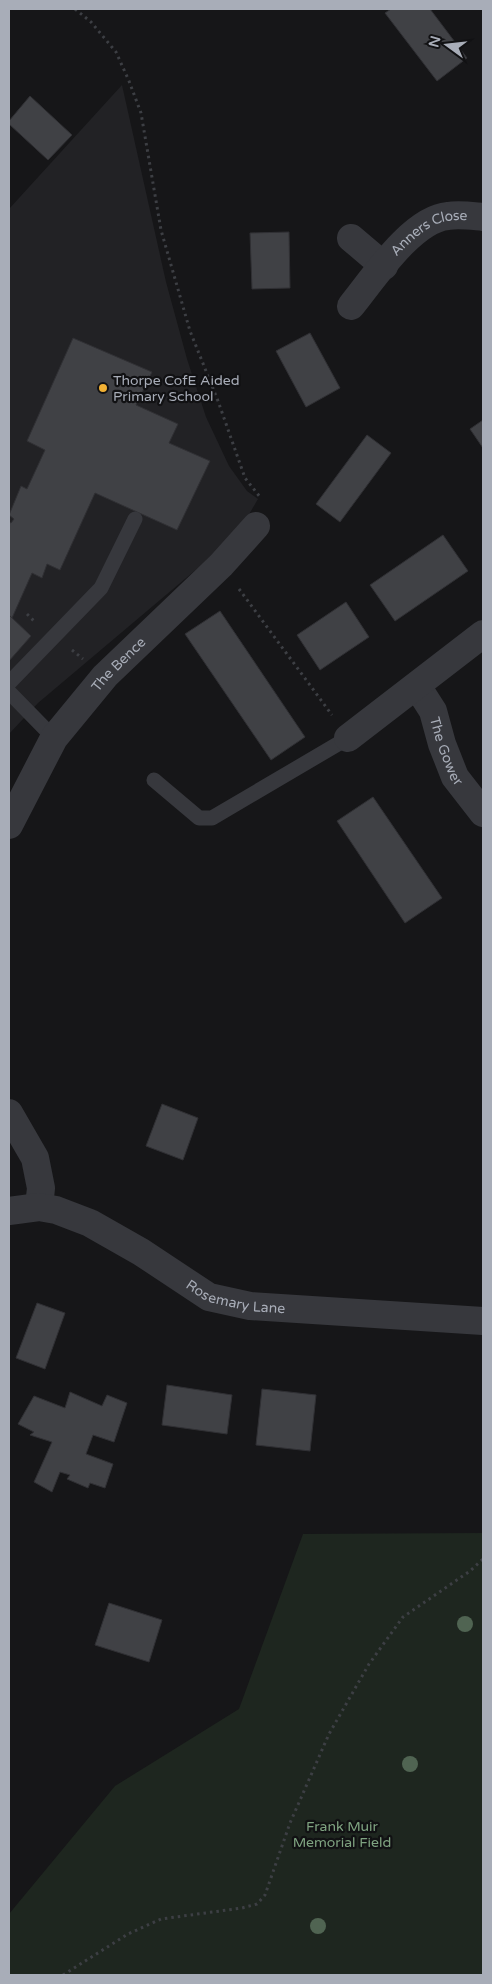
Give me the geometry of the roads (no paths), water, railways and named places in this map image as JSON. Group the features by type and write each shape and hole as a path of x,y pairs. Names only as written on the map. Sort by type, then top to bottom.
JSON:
{"street":[{"name":"Anners Close","path":"351,306 395,252 424,223 447,216 483,217"},
{"name":"Anners Close","path":"351,238 384,266"},
{"name":"The Bence","path":"9,825 54,738 105,676 221,565 256,526"},
{"path":"348,738 483,634"},
{"name":"The Gower","path":"417,686 433,711 442,744 455,777 483,813"},
{"path":"9,1112 36,1158 41,1188 39,1207"},
{"name":"Rosemary Lane","path":"9,1212 39,1207 56,1210 90,1224 141,1252 209,1297 225,1302 483,1321"}],"lane":[{"path":"9,683 101,588 135,519"},
{"path":"9,692 54,738"},
{"path":"154,780 199,818 212,818 348,738"}],"place":[{"name":"Thorpe CofE Aided Primary School","path":"103,388"}],"park label":[{"name":"Frank Muir Memorial Field","path":"342,1834"}]}
